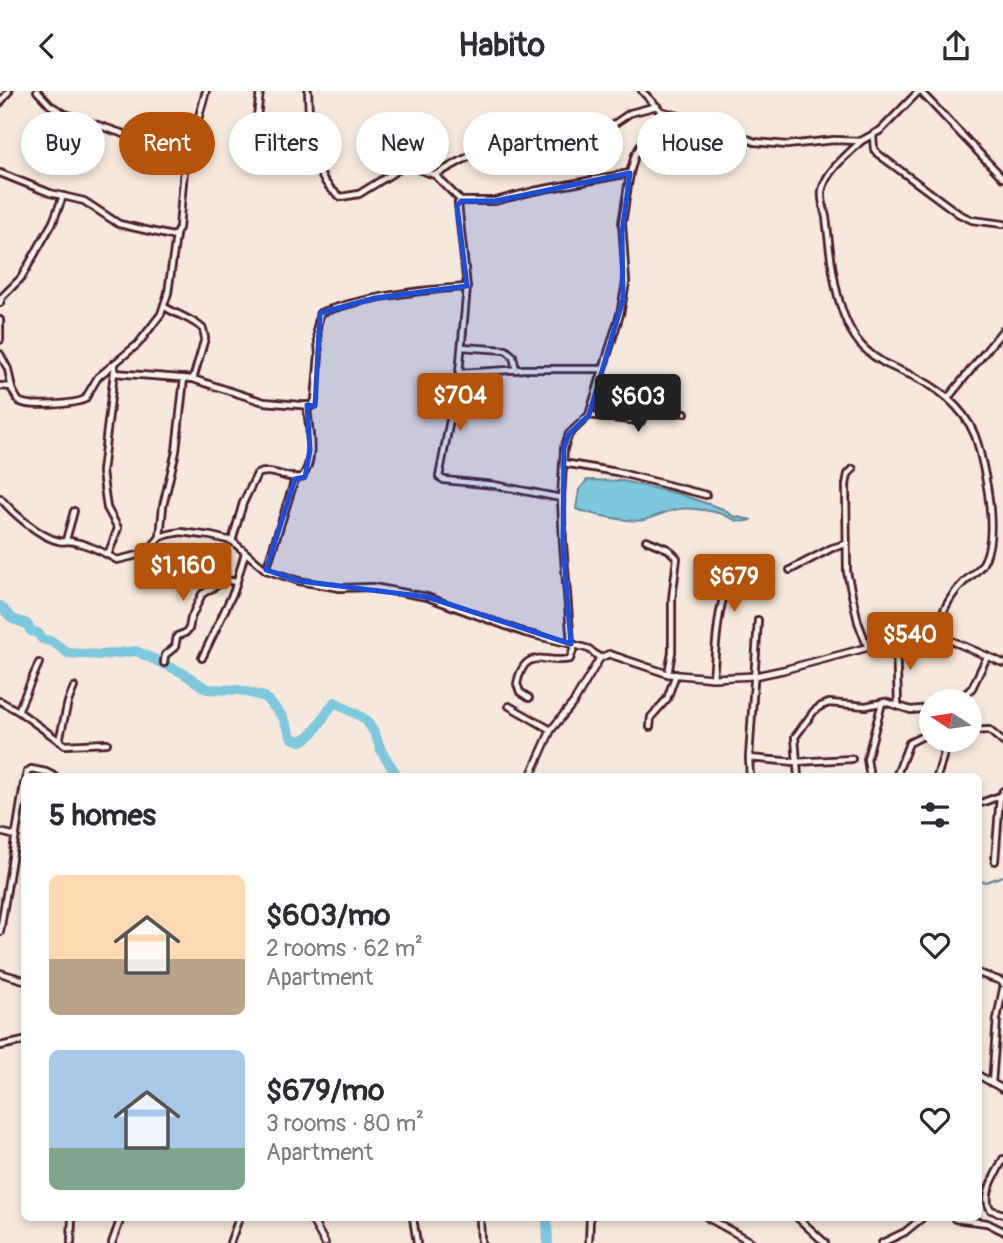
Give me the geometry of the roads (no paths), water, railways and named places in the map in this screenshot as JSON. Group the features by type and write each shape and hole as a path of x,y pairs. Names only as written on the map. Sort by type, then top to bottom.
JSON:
{"street":[{"path":"0,103 9,91"},
{"path":"37,91 50,106 65,114 119,132"},
{"path":"201,112 206,91"},
{"path":"258,112 260,91"},
{"path":"307,91 311,146 318,167 333,192 341,197 359,194 390,175"},
{"path":"642,91 659,109"},
{"path":"936,634 953,594 984,562 989,549 990,510 979,446 969,424 948,398 921,380 881,363 858,341 846,319 831,255 822,192 829,175 861,141 873,136 919,91 1003,178"},
{"path":"529,698 520,692 517,684 527,663 541,657 570,660 573,645 561,498 564,448 569,434 589,415 625,291 622,233 630,173 635,155 659,109"},
{"path":"449,167 479,151 559,136 601,133 630,113 659,109 755,142 787,145 834,140 861,141"},
{"path":"873,136 874,149 878,154 959,214 972,220 1003,224"},
{"path":"0,173 63,196 85,201 119,224 169,236 176,234"},
{"path":"435,175 461,201 495,201 630,173"},
{"path":"0,354 8,369 12,389 18,401 27,404 81,401 89,395 98,377 138,344 164,307 179,228 184,175"},
{"path":"0,303 2,297 21,278 53,222 63,196"},
{"path":"461,201 457,206 467,286 459,373 440,469 441,479 494,485 561,498"},
{"path":"114,373 184,377 264,402 312,405 315,400 319,355 317,328 320,313 375,298 467,286"},
{"path":"164,307 203,329 205,338 193,379"},
{"path":"0,320 0,340"},
{"path":"948,398 1003,331"},
{"path":"462,347 506,350 513,356 516,370"},
{"path":"108,555 118,528 107,508 102,472 115,364"},
{"path":"459,373 602,369"},
{"path":"160,537 160,522 176,451 184,377"},
{"path":"0,386 12,389"},
{"path":"232,541 243,503 252,479 257,474 273,471 295,479 302,477 309,464 307,405"},
{"path":"589,415 641,421 647,408 685,412"},
{"path":"563,463 650,479 706,495"},
{"path":"853,469 848,474 846,485 847,572 867,648"},
{"path":"266,571 295,479"},
{"path":"0,498 14,514 30,526 59,541 92,546 117,560 149,550 160,537 181,532 211,536 232,541 266,571 299,581 340,587 373,587 427,597 525,633 589,649 600,658"},
{"path":"66,540 74,510"},
{"path":"646,540 668,549 677,558 672,599 672,652 668,674"},
{"path":"790,571 832,548 846,544"},
{"path":"202,658 218,628 245,553"},
{"path":"713,678 718,633 729,579 740,566 768,561"},
{"path":"164,663 165,655 176,647 177,636 189,629 200,596 224,581 236,582"},
{"path":"750,773 758,620"},
{"path":"532,773 551,730 574,702 600,658 609,654 668,674 713,678 755,676 918,634 936,634 1003,663"},
{"path":"896,640 898,705"},
{"path":"971,689 988,657"},
{"path":"18,711 39,663"},
{"path":"650,727 651,717 667,699 676,674"},
{"path":"59,741 74,687"},
{"path":"0,701 59,741 71,746 107,743"},
{"path":"797,773 794,737 821,706 829,703 866,706 882,703 911,710 919,709"},
{"path":"870,773 868,753 882,703"},
{"path":"509,706 551,730"},
{"path":"982,730 989,730 1002,737"},
{"path":"898,773 909,743 919,738"},
{"path":"938,773 944,753"},
{"path":"749,758 795,762 852,759"},
{"path":"27,773 31,769 48,773"},
{"path":"982,802 1002,795 995,861"},
{"path":"0,932 21,811"},
{"path":"0,832 18,838"},
{"path":"0,973 21,979"},
{"path":"982,975 1003,984"},
{"path":"992,1083 997,1019 1003,989"},
{"path":"0,1047 21,1042"},
{"path":"982,1077 1003,1089"},
{"path":"1003,1159 988,1190 987,1201 991,1210 1003,1215"},
{"path":"71,1243 72,1221"},
{"path":"112,1243 120,1221"},
{"path":"230,1243 238,1221"},
{"path":"313,1221 325,1243"},
{"path":"413,1221 417,1243"},
{"path":"480,1221 481,1243"},
{"path":"589,1243 590,1221"},
{"path":"713,1221 753,1243"},
{"path":"801,1221 825,1243"},
{"path":"882,1243 905,1232 918,1221"},
{"path":"971,1221 987,1223 1003,1231"}],"water":[{"path":"587,480 623,481 679,494 723,509 733,516 752,520 739,521 716,512 688,508 638,521 591,513 576,509 579,490"}],"waterway":[{"path":"0,606 13,619 27,624 31,631 38,633 42,639 53,642 68,653 101,655 136,651 183,673 207,689 239,690 265,697 283,717 292,738 301,741 313,733 335,702 365,719 395,773"},
{"path":"982,882 1003,876"},
{"path":"547,1221 548,1243"}]}
